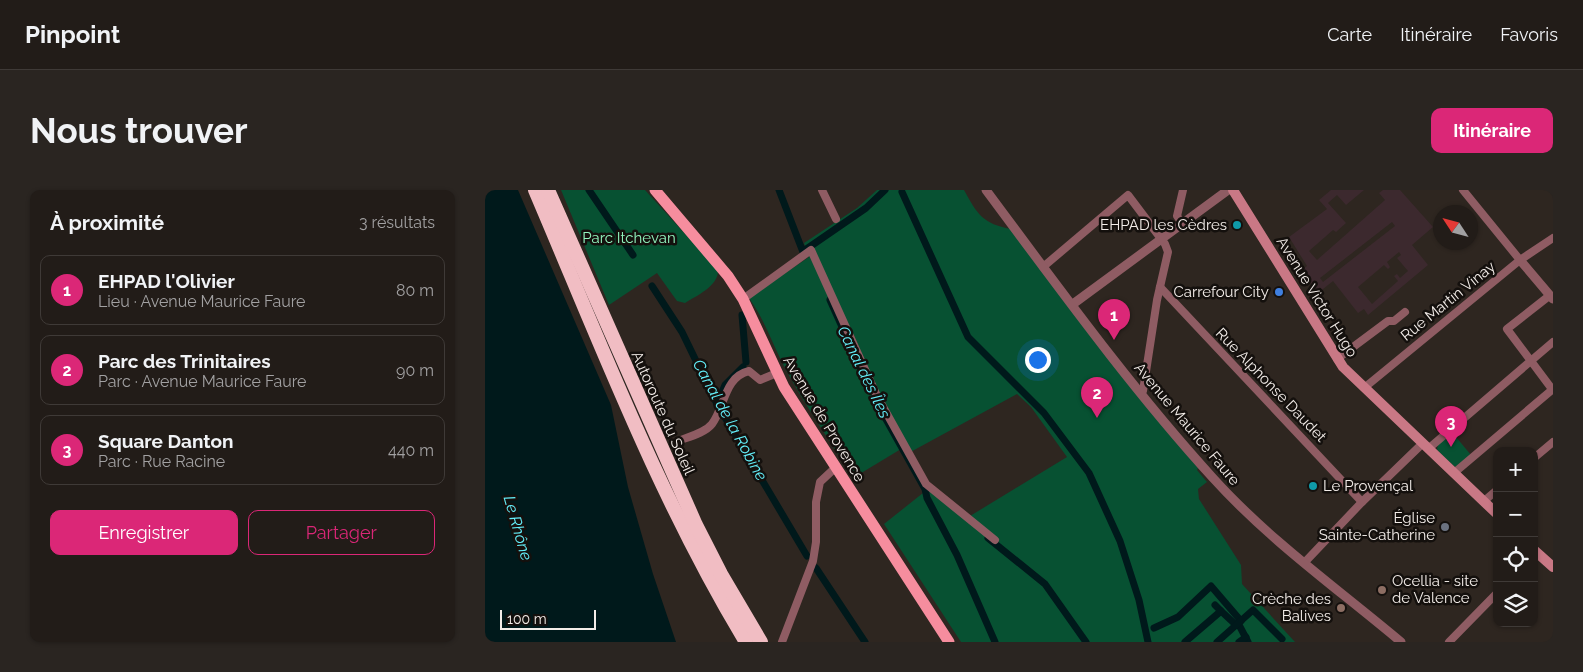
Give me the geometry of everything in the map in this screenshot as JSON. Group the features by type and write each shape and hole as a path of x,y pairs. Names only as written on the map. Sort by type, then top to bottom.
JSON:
{"highway":[{"name":"Autoroute du Soleil","path":"535,190 662,481 715,588 747,642"},
{"name":"Autoroute du Soleil","path":"548,190 688,509 721,574 761,642"}],"main road":[{"name":"Avenue de Provence","path":"655,190 728,276 743,299 777,373 835,468 949,642"},
{"name":"Avenue Victor Hugo","path":"1233,190 1337,360 1493,510"},
{"path":"1538,554 1553,567"}],"street":[{"path":"822,190 836,219"},
{"name":"Avenue Maurice Faure","path":"987,190 1043,267 1141,393 1213,479 1254,518 1401,642"},
{"path":"1181,223 1177,216 1183,190"},
{"path":"1073,304 1160,238 1228,190"},
{"path":"1454,472 1553,389 1530,362 1507,330 1551,298 1466,191"},
{"path":"1043,267 1128,195 1169,252 1160,287 1143,391 1141,393"},
{"name":"Rue Martin Vinay","path":"1364,388 1520,260 1553,238"},
{"path":"743,299 811,250 877,396 926,484 995,540"},
{"name":"Rue Alphonse Daudet","path":"1160,287 1362,502"},
{"path":"1337,360 1388,321 1394,321 1405,312"},
{"path":"1305,562 1362,502 1425,446 1553,342"},
{"path":"678,441 708,428 713,423 727,390 744,374 749,372 760,380 777,373"},
{"path":"1538,455 1553,442"},
{"path":"783,641 813,561 816,542 817,496 823,477 835,468"},
{"path":"1484,501 1495,492"},
{"path":"1449,642 1493,597"}],"shaded area":[{"path":"1331,190 1364,190 1346,205 1337,195 1328,203 1346,223 1336,232 1333,230 1309,251 1317,260 1385,200 1379,193 1383,190 1400,190 1433,227 1412,245 1428,265 1368,315 1364,309 1358,313 1333,281 1318,293 1303,269 1307,266 1289,237 1327,209 1319,200","holes":["1392,222 1395,226 1323,282 1320,278","1399,252 1401,255 1397,258 1408,271 1400,278 1397,274 1394,276 1398,281 1372,304 1358,287 1384,265 1388,269 1390,267 1387,262"]}],"green space":[{"name":"Parc Itchevan","path":"561,190 645,190 718,270 715,281 706,290 685,303 677,301 657,273 609,305"},
{"path":"877,190 964,190 982,217 1001,227 1011,229 1198,468 1197,470 1207,482 1198,489 1199,499 1241,565 1242,584 1295,642 961,642 884,524 928,489 970,516 1067,457 1031,407 1017,394 905,455 901,449 853,478 794,384 760,315 749,298 809,257 804,243 857,208"},
{"path":"1451,431 1471,455 1455,467 1437,450 1438,444"}],"water":[{"name":"Le Rhône","path":"485,190 518,190 611,405 628,487 653,574 676,642 485,642"}],"waterway":[{"name":"Canal de la Robine","path":"589,190 633,255"},
{"name":"Canal des Îles","path":"779,190 803,252"},
{"path":"805,250 866,208 885,190"},
{"path":"902,192 968,337 1044,413 1089,473 1120,541 1139,600 1148,642"},
{"name":"Canal de la Robine","path":"652,286 682,332 717,404 807,556"},
{"name":"Canal des Îles","path":"830,300 870,389"},
{"path":"742,315 746,362"},
{"path":"717,404 725,385 743,367"},
{"name":"Canal des Îles","path":"878,405 925,489 927,498 957,555 995,642"},
{"name":"Canal des Îles","path":"988,538 1045,584 1086,642"},
{"name":"Canal de la Robine","path":"816,568 865,642"},
{"path":"1154,628 1178,617 1211,586 1241,621"},
{"path":"1215,605 1221,611"},
{"path":"1217,642 1253,610 1282,639"},
{"path":"1185,642 1221,611 1236,625"},
{"path":"1238,623 1248,642"},
{"path":"1239,642 1246,637"}],"place":[{"name":"EHPAD les Cèdres","path":"1237,225"},
{"name":"Carrefour City","path":"1279,292"},
{"name":"EHPAD l'Olivier","path":"1114,340"},
{"name":"Parc des Trinitaires","path":"1097,418"},
{"name":"Square Danton","path":"1451,447"},
{"name":"Le Provençal","path":"1313,486"},
{"name":"Église Sainte-Catherine","path":"1445,527"},
{"name":"Ocellia - site de Valence","path":"1382,590"},
{"name":"Crèche des Balives","path":"1341,608"}]}
